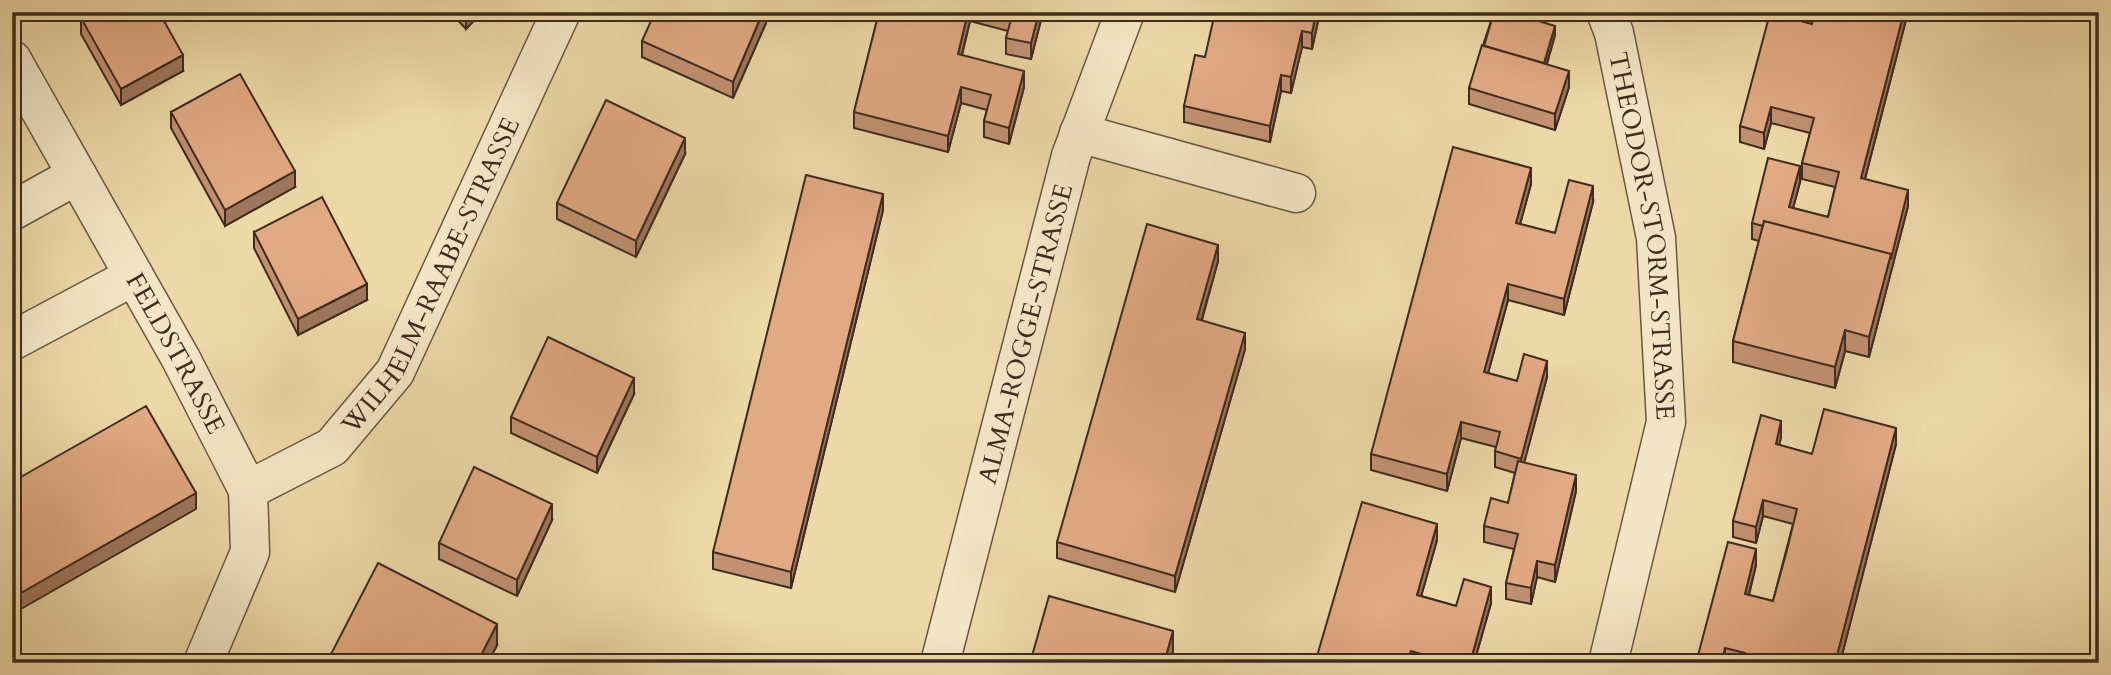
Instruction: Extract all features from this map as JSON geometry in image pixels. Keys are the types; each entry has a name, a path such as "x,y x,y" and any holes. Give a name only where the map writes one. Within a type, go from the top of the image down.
{"street":[{"name":"WILHELM-RAABE-STRASSE","path":"248,489 332,447 395,372 561,12"},
{"name":"ALMA-ROGGE-STRASSE","path":"940,663 1070,156 1125,12"},
{"name":"THEODOR-STORM-STRASSE","path":"1606,12 1614,33 1656,238 1666,422 1608,663"},
{"name":"FELDSTRASSE","path":"14,66 181,359 248,489 250,552 203,663"},
{"path":"1079,133 1296,193"},
{"path":"12,211 77,175"},
{"path":"12,341 134,276"}],"building":[{"path":"92,12 159,12 183,55 121,89 81,18"},
{"path":"655,12 763,12 733,82 642,41"},
{"path":"879,12 968,12 958,54 1024,71 1009,128 984,121 991,95 961,87 948,136 854,112"},
{"path":"999,12 1039,12 1031,43 1006,38 1012,16"},
{"path":"1215,12 1316,12 1312,33 1302,31 1291,77 1281,75 1270,126 1184,106 1195,55 1205,57"},
{"path":"1494,12 1534,12 1532,19 1555,26 1544,63 1484,46"},
{"path":"1814,12 1845,12 1857,15 1858,12 1904,12 1861,178 1908,190 1891,259 1891,254 1764,221 1763,226 1752,223 1768,158 1800,166 1789,207 1828,217 1839,172 1802,163 1814,118 1771,107 1764,133 1740,126 1770,13 1812,24"},
{"path":"1482,45 1569,71 1555,114 1469,88"},
{"path":"240,74 295,171 225,210 171,112"},
{"path":"606,100 685,138 636,241 557,203"},
{"path":"1453,147 1531,168 1516,223 1555,233 1569,180 1593,186 1564,299 1508,284 1484,372 1517,381 1524,354 1547,361 1521,459 1495,451 1500,432 1461,422 1447,474 1371,454"},
{"path":"806,175 883,194 791,572 713,552"},
{"path":"322,197 367,284 298,319 254,232"},
{"path":"1764,221 1891,254 1869,337 1845,330 1835,367 1733,341"},
{"path":"1147,224 1218,245 1197,319 1245,333 1175,576 1057,542"},
{"path":"548,337 634,378 597,457 511,417"},
{"path":"146,406 196,493 12,598 12,482"},
{"path":"1824,409 1896,428 1835,663 1742,663 1745,653 1725,648 1721,663 1696,663 1728,542 1756,549 1745,594 1773,601 1787,550 1797,509 1763,500 1756,527 1733,521 1761,415 1781,421 1776,444 1812,454"},
{"path":"1518,461 1576,475 1555,565 1537,561 1531,588 1506,583 1518,534 1484,526 1491,498 1508,503"},
{"path":"474,467 552,504 517,580 439,543"},
{"path":"1362,502 1437,524 1417,595 1456,606 1464,579 1491,587 1470,663 1446,663 1411,651 1407,663 1315,663"},
{"path":"378,563 497,624 477,663 339,663 329,658"},
{"path":"1049,596 1173,631 1164,663 1030,663"},
{"path":"806,656 827,663 804,663"}]}
